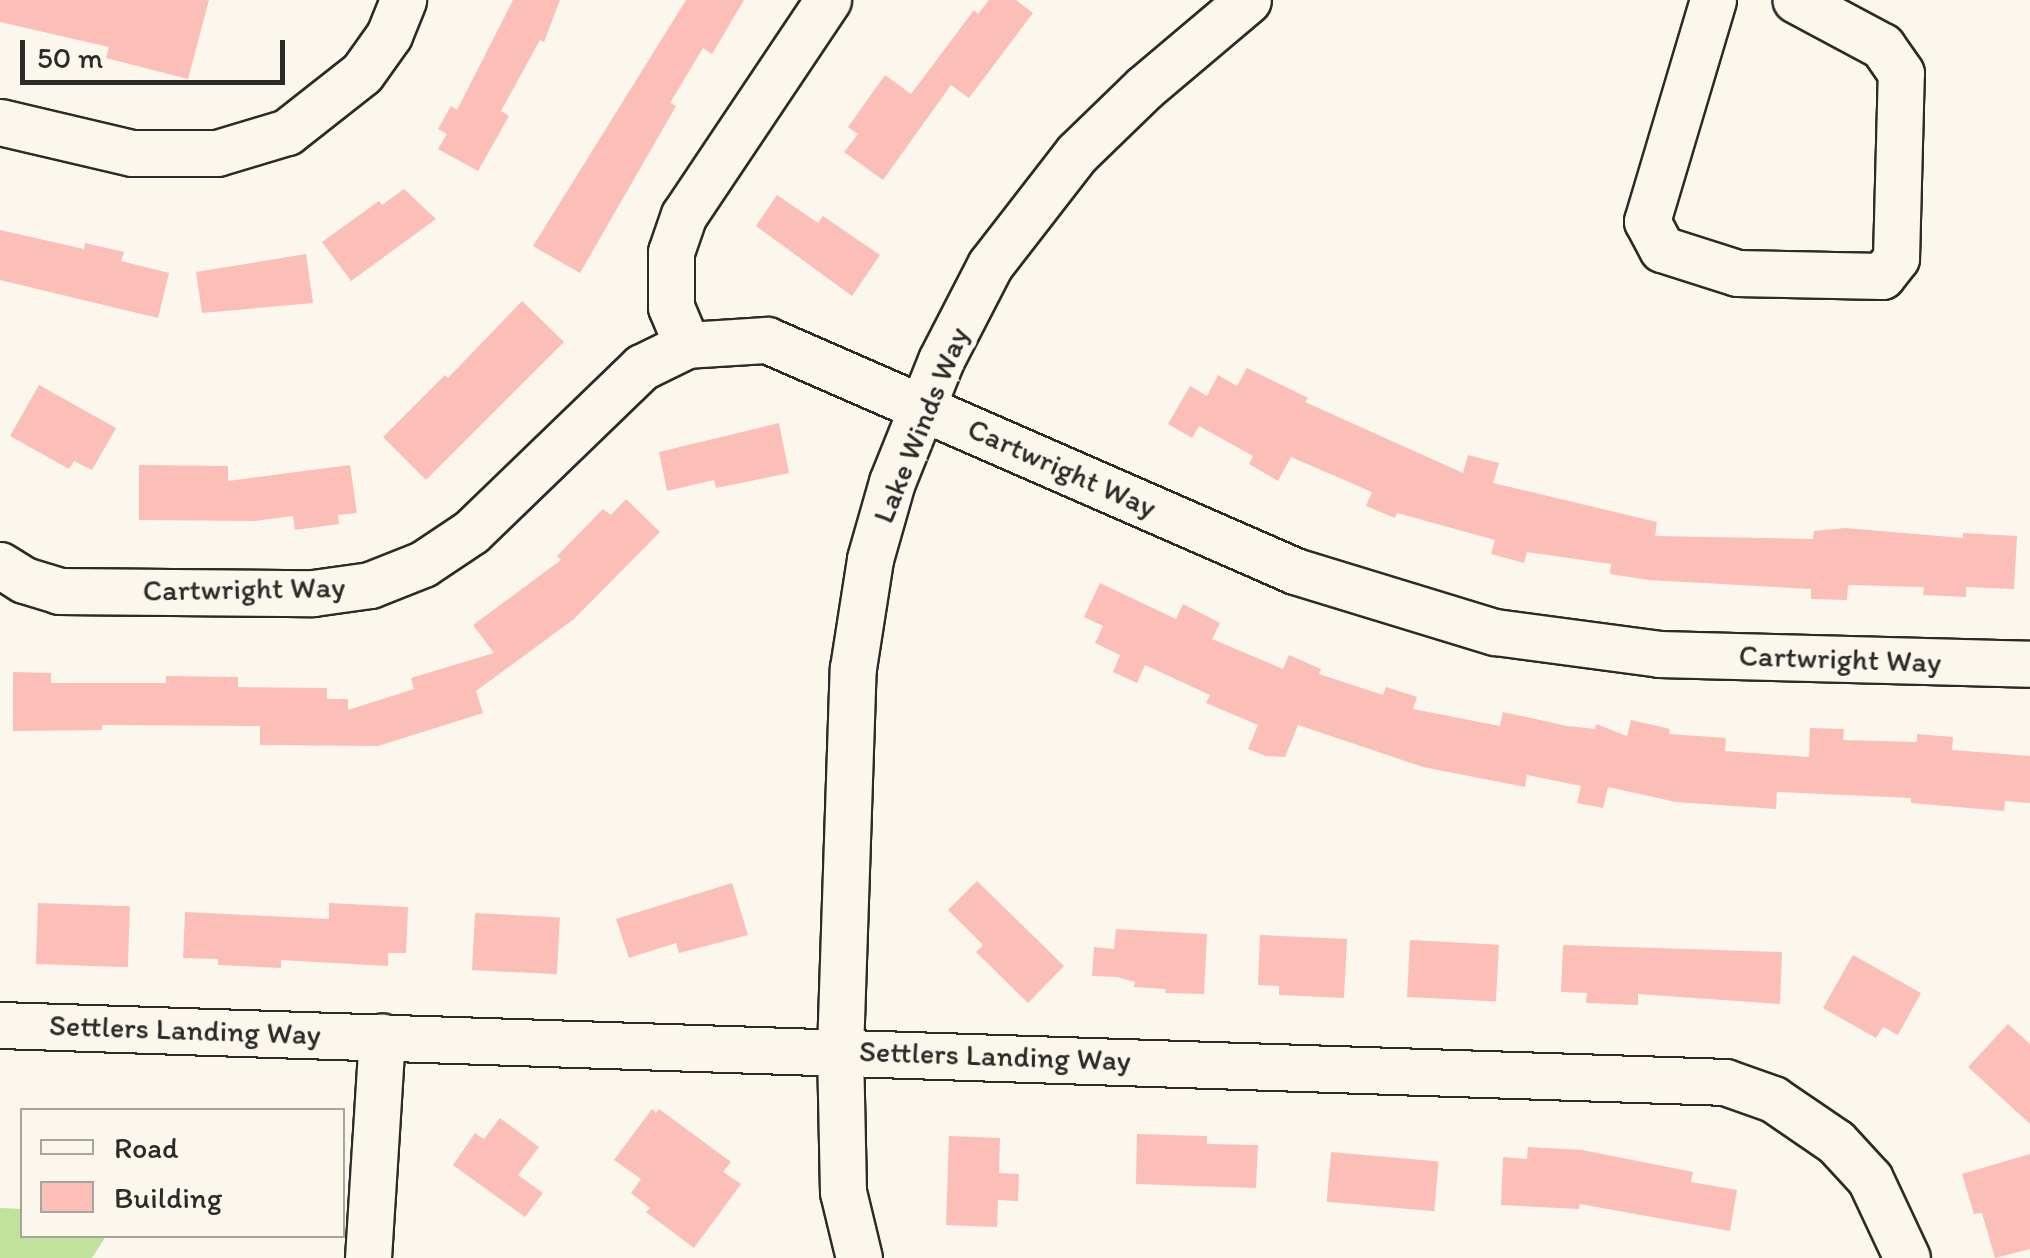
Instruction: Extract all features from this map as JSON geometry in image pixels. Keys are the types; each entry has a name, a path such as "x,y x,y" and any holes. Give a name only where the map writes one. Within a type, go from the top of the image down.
{"street":[{"path":"0,122 132,153 217,152 287,132 362,74 389,35 403,0"},
{"path":"687,345 672,306 671,252 684,215 828,0"},
{"name":"Lake Winds Way","path":"860,1258 844,1192 840,1050 853,668 870,559 892,482 922,405 990,265 1077,154 1144,88 1248,0"},
{"path":"1712,0 1647,221 1662,249 1737,273 1882,276 1896,258 1902,73 1882,46 1796,0"},
{"name":"Cartwright Way","path":"0,565 24,580 59,591 313,593 370,585 423,564 471,532 642,367 687,345 767,340 1295,571 1495,632 1659,654 2030,664"},
{"name":"Settlers Landing Way","path":"0,1026 840,1050 1725,1082 1773,1099 1836,1142 1870,1179 1907,1258"},
{"path":"368,1258 382,1036"}],"green space":[{"path":"0,1208 20,1209 20,1238 105,1238 92,1258 0,1258"}],"building":[{"path":"0,0 209,0 188,79 106,58 109,47 0,22"},
{"path":"513,0 560,0 544,42 540,40 501,111 509,116 478,171 438,149 447,134 438,129 451,106 457,110"},
{"path":"686,0 744,0 712,54 703,48 670,103 676,106 580,273 533,246"},
{"path":"989,0 1016,0 1033,13 969,98 951,85 883,180 844,152 858,134 848,127 885,75 911,94 974,10 978,14"},
{"path":"404,189 436,219 351,281 322,242 379,201 382,205"},
{"path":"777,195 818,223 823,216 880,255 852,296 756,226"},
{"path":"0,230 84,249 85,243 124,252 121,261 169,273 158,318 0,280"},
{"path":"306,254 313,303 202,313 196,272"},
{"path":"522,301 564,342 426,480 383,437 445,375 448,378"},
{"path":"1247,368 1308,398 1305,402 1463,473 1468,455 1499,463 1493,483 1657,522 1655,536 1813,539 1814,531 1845,528 1963,538 1963,533 2017,536 2014,589 1966,587 1966,597 1923,595 1924,587 1848,585 1847,600 1811,599 1811,589 1649,580 1610,574 1611,564 1527,552 1524,563 1491,554 1495,540 1397,513 1395,518 1366,506 1372,492 1291,457 1278,481 1249,464 1253,456 1199,426 1192,438 1168,424 1190,386 1207,396 1218,375 1237,386"},
{"path":"39,385 116,428 92,470 74,461 69,469 10,436"},
{"path":"779,423 789,473 716,488 714,480 667,491 659,452"},
{"path":"139,465 228,466 228,481 350,465 357,513 338,515 339,524 295,530 293,516 255,521 139,520"},
{"path":"626,499 660,532 574,619 476,691 483,713 378,746 260,745 260,726 102,725 102,730 13,731 13,672 51,673 51,683 166,683 166,676 238,677 238,687 327,688 327,699 348,699 348,710 414,689 411,678 494,653 473,625 561,560 557,556 603,509 611,515"},
{"path":"1100,583 1176,619 1183,604 1220,623 1212,639 1283,669 1289,655 1321,669 1319,674 1383,695 1386,687 1417,697 1413,709 1500,726 1503,712 1567,726 1595,729 1596,724 1627,736 1631,720 1670,729 1669,734 1726,738 1725,751 1809,757 1810,728 1844,729 1843,740 1917,742 1917,734 1953,737 1952,750 2030,756 2030,803 2005,801 2004,811 1911,803 1911,798 1777,792 1776,809 1676,802 1608,787 1603,808 1577,803 1581,786 1527,775 1525,787 1423,767 1298,725 1285,757 1266,756 1248,749 1258,725 1206,703 1210,695 1145,665 1137,683 1113,672 1120,655 1095,643 1103,626 1084,617"},
{"path":"977,881 1064,966 1028,1003 976,952 983,945 948,910"},
{"path":"732,883 748,935 679,953 676,943 629,958 616,919"},
{"path":"38,903 130,906 128,967 36,964"},
{"path":"329,903 408,907 406,953 388,953 388,966 281,960 281,968 218,965 218,959 183,958 185,912 329,919"},
{"path":"475,913 560,917 557,974 472,970"},
{"path":"1116,929 1207,934 1204,994 1165,993 1166,989 1134,987 1135,982 1117,977 1092,976 1094,947 1114,949"},
{"path":"1260,935 1347,939 1344,998 1279,995 1279,986 1258,985"},
{"path":"1410,940 1499,945 1496,1002 1407,997"},
{"path":"1563,945 1782,952 1780,1004 1638,994 1638,1005 1586,1003 1587,993 1561,992"},
{"path":"1853,955 1921,993 1898,1035 1883,1027 1876,1038 1823,1008"},
{"path":"2008,1024 2030,1044 2030,1124 1968,1067"},
{"path":"652,1109 656,1113 659,1109 731,1162 723,1172 741,1184 694,1248 646,1212 650,1208 631,1193 641,1179 614,1160"},
{"path":"500,1118 539,1147 518,1175 543,1193 525,1217 453,1165 475,1133 484,1139"},
{"path":"1137,1134 1207,1136 1207,1144 1258,1145 1256,1188 1136,1184"},
{"path":"949,1136 1000,1138 999,1173 1019,1174 1018,1201 998,1200 997,1227 946,1225"},
{"path":"1528,1147 1582,1150 1693,1172 1691,1182 1737,1190 1730,1231 1580,1204 1579,1209 1501,1205 1503,1157 1527,1159"},
{"path":"1331,1152 1439,1161 1434,1211 1327,1202"},
{"path":"2030,1154 2030,1249 1995,1258 1982,1213 1974,1214 1962,1174"}]}
